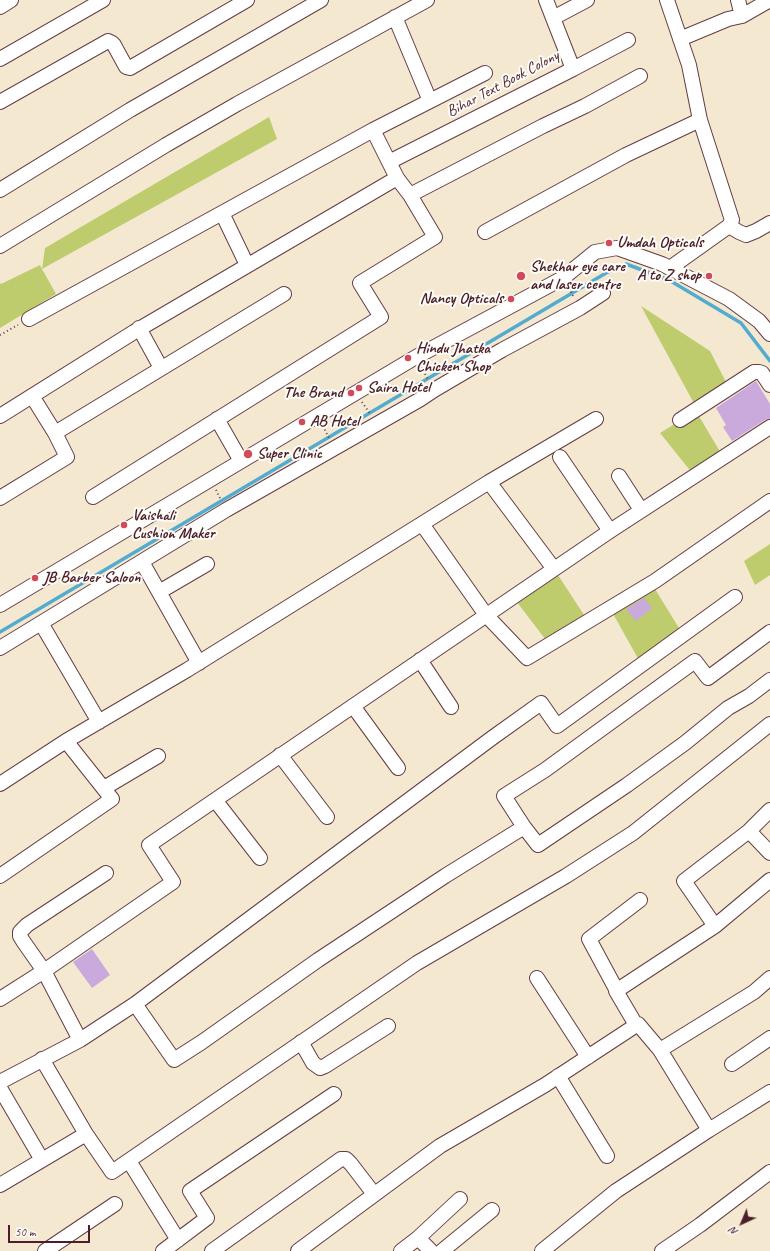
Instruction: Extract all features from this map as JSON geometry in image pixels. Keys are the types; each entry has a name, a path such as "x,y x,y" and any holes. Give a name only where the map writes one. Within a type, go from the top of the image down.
{"street":[{"path":"0,7 11,0"},
{"path":"0,59 103,0"},
{"path":"0,102 108,41 112,43 126,67 130,68 247,0"},
{"path":"0,190 130,110 321,0"},
{"path":"0,246 166,145 237,104 427,0"},
{"name":"Bihar Text Book Colony","path":"389,162 573,69 546,0"},
{"path":"553,18 587,0"},
{"path":"667,0 689,65 700,120 732,220 729,226 670,268"},
{"path":"738,0 742,16"},
{"path":"680,39 728,19 742,16 770,0"},
{"path":"395,17 430,101"},
{"path":"573,69 628,40"},
{"path":"29,318 373,130 485,72"},
{"path":"410,195 543,126 585,106 640,76"},
{"path":"485,232 626,155 700,120"},
{"path":"93,497 381,317 360,283 435,237 410,195 397,178 373,130"},
{"path":"0,416 140,328 397,178"},
{"path":"222,213 247,265"},
{"path":"729,226 746,235 756,232 770,223"},
{"path":"0,605 416,357 563,278 595,252 617,248 662,264 729,299 759,321 770,334"},
{"path":"0,648 226,510 413,404 502,350 580,308 602,293"},
{"path":"55,433 284,294"},
{"path":"140,328 161,368"},
{"path":"680,420 754,372 762,373 770,385"},
{"path":"0,498 67,457 55,433 32,396"},
{"path":"217,419 241,461"},
{"path":"0,784 66,741 199,663 489,482 596,420"},
{"path":"1,997 44,971 173,882 149,845 641,510 770,427"},
{"path":"560,456 610,531"},
{"path":"619,476 641,510"},
{"path":"489,482 554,569"},
{"path":"422,524 486,615 527,658 655,580 770,501"},
{"path":"142,562 199,663"},
{"path":"159,592 207,564"},
{"path":"0,1082 80,1040 135,1004 485,743 541,703 556,726 735,597"},
{"path":"41,623 99,722"},
{"path":"770,632 708,678 695,661 546,770 504,796 524,827 538,845 627,785 685,743 728,708 749,696 770,680"},
{"path":"420,660 451,707"},
{"path":"353,706 398,768"},
{"path":"42,1059 86,1134 112,1172 417,963 566,876 633,833 770,724"},
{"path":"0,876 112,799 66,741"},
{"path":"280,755 328,817"},
{"path":"104,788 158,756"},
{"path":"215,800 260,858"},
{"path":"715,926 684,881 749,831 770,810"},
{"path":"135,1004 174,1060 318,960 445,876 524,827"},
{"path":"749,831 770,853"},
{"path":"80,1040 44,971 23,941 20,936 20,932 27,925 106,873"},
{"path":"617,991 715,926 770,880"},
{"path":"640,900 589,939 636,1025 638,1024 660,1050 708,1130"},
{"path":"537,978 588,1057"},
{"path":"660,1050 754,992 770,978"},
{"path":"298,1251 440,1146 558,1076 636,1025"},
{"path":"301,1042 313,1063 320,1068 388,1026"},
{"path":"732,1064 770,1038"},
{"path":"558,1076 608,1156"},
{"path":"0,1088 42,1160"},
{"path":"542,1251 616,1191 708,1130 770,1092"},
{"path":"163,1251 207,1218 190,1191 334,1094"},
{"path":"0,1186 86,1134"},
{"path":"212,1251 341,1159 346,1159 351,1164 374,1194"},
{"path":"129,1161 178,1240"},
{"path":"662,1251 700,1225 770,1172"},
{"path":"401,1251 418,1238 460,1199"},
{"path":"45,1251 115,1204"},
{"path":"442,1251 492,1210"},
{"path":"418,1238 431,1251"}],"path":[{"path":"568,286 576,300"},
{"path":"0,335 29,318"},
{"path":"422,369 429,381"},
{"path":"365,406 371,416"},
{"path":"324,428 331,441"},
{"path":"216,491 222,503"}],"green space":[{"path":"269,117 277,139 42,269 45,248"},
{"path":"40,265 56,294 0,328 0,283 1,284"},
{"path":"641,306 710,351 726,382 696,407"},
{"path":"696,411 722,455 693,474 660,433"},
{"path":"770,544 770,575 755,585 744,561"},
{"path":"554,569 588,621 549,644 513,597"},
{"path":"655,589 682,633 640,662 612,612"}],"building":[{"path":"756,381 770,404 770,419 765,420 732,441 723,427 726,425 716,408"},
{"path":"644,598 652,608 636,621 626,609"},
{"path":"92,949 110,975 92,988 73,962"}],"waterway":[{"path":"0,632 606,273 626,264 669,280 741,323 770,361"}],"place":[{"name":"Umdah Opticals","path":"609,243"},
{"name":"Shekhar eye care and laser centre","path":"521,276"},
{"name":"A to Z shop","path":"709,276"},
{"name":"Nancy Opticals","path":"511,299"},
{"name":"Hindu Jhatka Chicken Shop","path":"408,358"},
{"name":"Saira Hotel","path":"359,388"},
{"name":"The Brand","path":"351,393"},
{"name":"AB Hotel","path":"302,422"},
{"name":"Super Clinic","path":"248,454"},
{"name":"Vaishali Cushion Maker","path":"124,525"},
{"name":"JB Barber Saloon","path":"35,578"}]}
